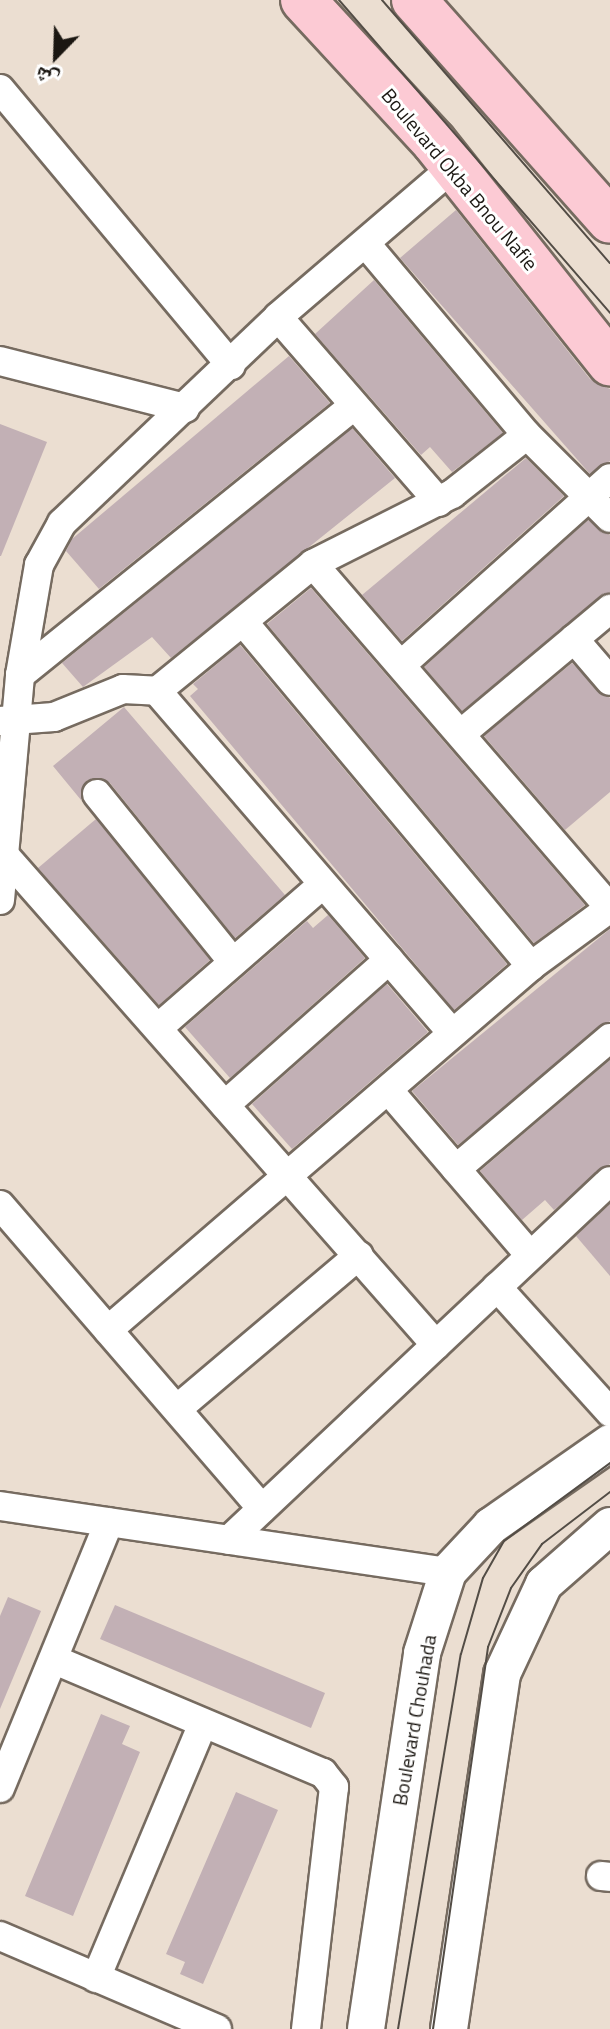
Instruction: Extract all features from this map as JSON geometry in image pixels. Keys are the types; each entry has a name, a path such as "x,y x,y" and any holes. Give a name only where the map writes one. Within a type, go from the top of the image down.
{"main road":[{"name":"Boulevard Okba Bnou Nafie","path":"303,0 453,167 610,363"},
{"path":"414,0 610,221"}],"street":[{"path":"0,89 231,365"},
{"path":"0,900 7,858 10,722 39,565 62,523 278,317 453,167"},
{"path":"366,244 527,435 600,486 610,518"},
{"path":"278,317 439,502"},
{"path":"0,361 185,408"},
{"path":"20,675 353,406"},
{"path":"10,722 123,689 157,691 245,624 313,564 439,502 527,435"},
{"path":"401,665 600,486"},
{"path":"108,1330 286,1175 390,1092 452,1033 531,966 610,908 463,732 313,564"},
{"path":"463,732 610,609"},
{"path":"245,624 531,966"},
{"path":"574,639 610,681"},
{"path":"157,691 452,1033"},
{"path":"97,794 233,962"},
{"path":"7,858 436,1345"},
{"path":"158,1028 322,885"},
{"path":"225,1105 389,960"},
{"path":"456,1169 610,1038"},
{"path":"390,1092 528,1253"},
{"path":"229,1540 497,1287 528,1253 610,1181"},
{"path":"0,1205 262,1508"},
{"path":"177,1409 359,1255"},
{"path":"497,1287 610,1412"},
{"name":"Boulevard Chouhada","path":"366,2029 422,1653 448,1572 491,1526 610,1443"},
{"path":"0,1506 448,1572"},
{"path":"0,1788 109,1522"},
{"path":"449,2029 502,1674 544,1584 610,1526"},
{"path":"55,1660 323,1773 334,1787 306,2029"},
{"path":"96,1978 203,1724"},
{"path":"0,1936 217,2029"}],"building":[{"path":"456,210 590,379 610,389 610,461 590,474 400,258"},
{"path":"374,280 503,433 452,472 430,447 421,455 315,334"},
{"path":"289,356 330,403 99,589 66,551 72,539"},
{"path":"0,424 47,442 1,556 0,556"},
{"path":"352,428 395,478 171,658 152,637 83,687 62,663"},
{"path":"526,458 564,496 402,641 362,595"},
{"path":"588,520 610,535 610,592 462,711 424,667"},
{"path":"311,588 585,905 534,943 267,624"},
{"path":"240,645 507,964 454,1010 190,696 198,689 193,684"},
{"path":"572,663 610,698 610,792 565,830 484,736"},
{"path":"124,707 285,895 235,938 110,783 87,780 81,800 53,766"},
{"path":"96,819 210,960 159,1005 38,868"},
{"path":"328,915 365,958 230,1078 185,1027 307,921 313,928"},
{"path":"610,929 610,1021 458,1145 412,1091"},
{"path":"387,984 428,1032 292,1149 252,1104"},
{"path":"610,1060 610,1164 554,1210 545,1200 522,1220 480,1171"},
{"path":"610,1204 610,1276 576,1236"},
{"path":"8,1597 41,1611 0,1709 0,1616"},
{"path":"115,1605 325,1693 311,1728 100,1639"},
{"path":"101,1714 130,1726 122,1744 140,1752 73,1916 25,1896"},
{"path":"236,1792 278,1810 203,1984 180,1974 185,1962 166,1954"}],"tram line":[{"path":"339,0 610,313"},
{"path":"382,0 610,263"},
{"path":"398,2029 461,1654 483,1578 504,1541 610,1463"},
{"path":"433,2029 488,1647 511,1588 542,1544 610,1492"}]}
